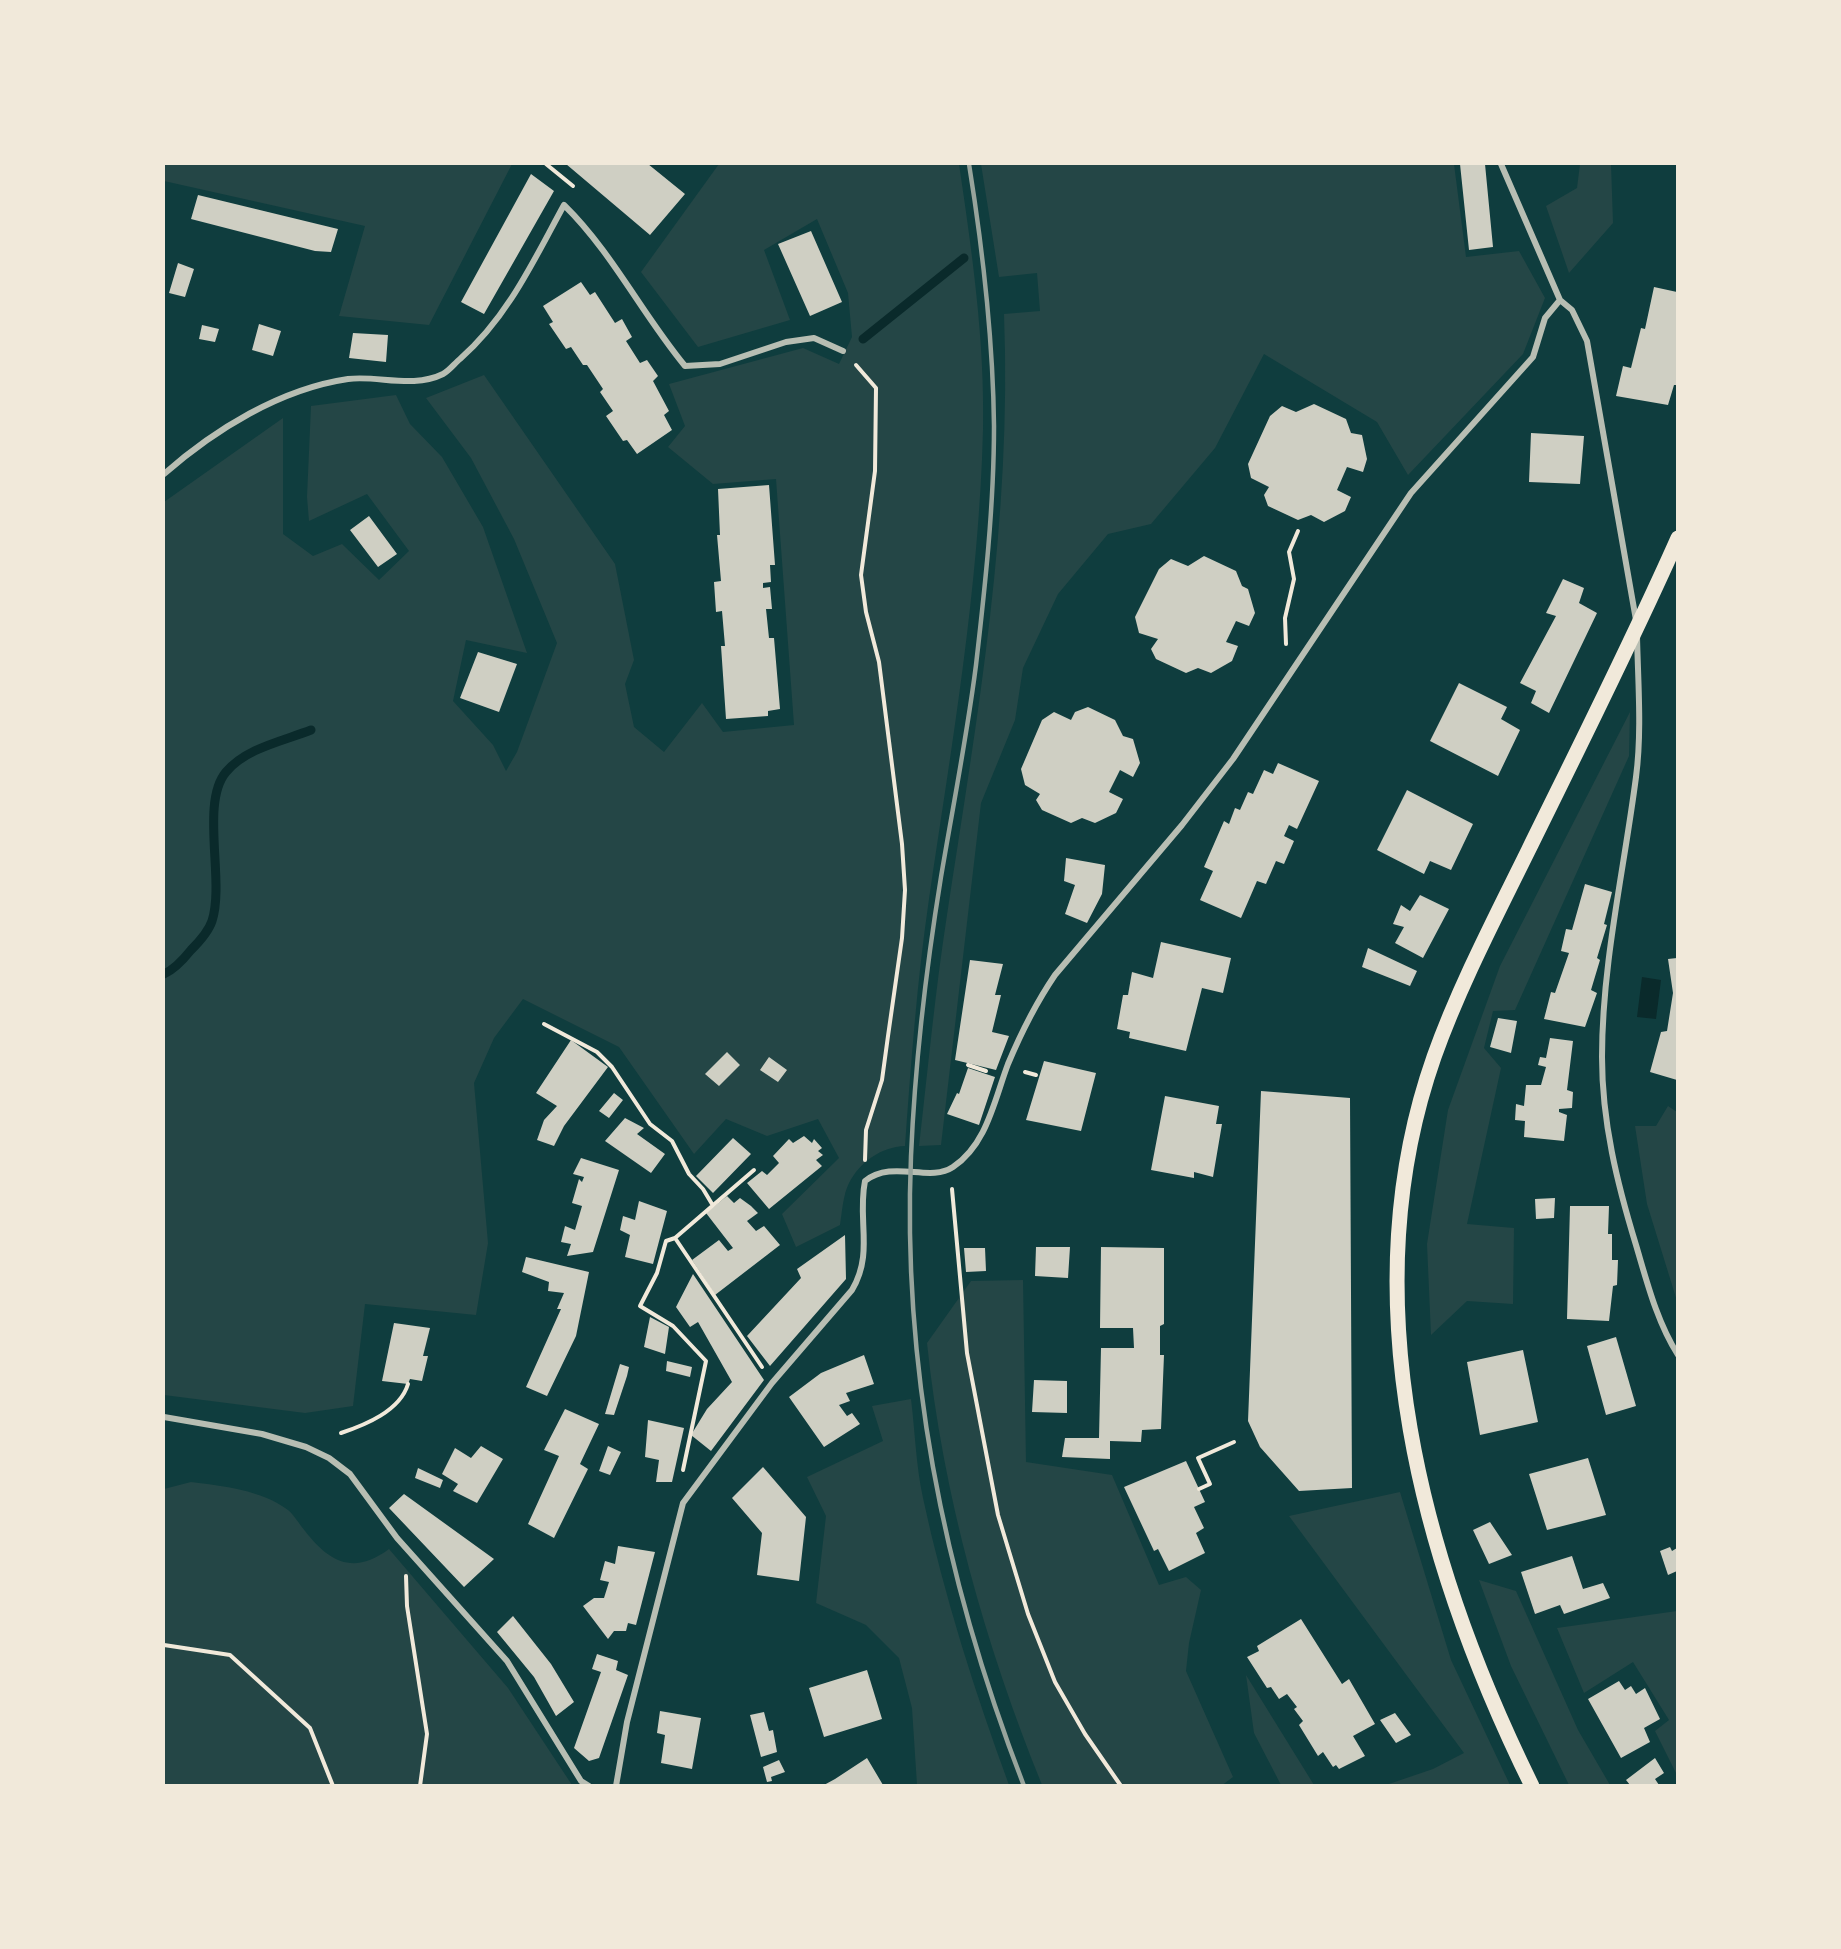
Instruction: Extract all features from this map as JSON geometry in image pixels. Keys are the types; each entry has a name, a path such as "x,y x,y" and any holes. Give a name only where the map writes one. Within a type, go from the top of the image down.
{"main road":[{"path":"1532,1785 1512,1745 1467,1636 1424,1496 1415,1457 1401,1349 1396,1282 1397,1240 1410,1151 1434,1058 1509,890 1637,630 1677,538"}],"street":[{"path":"1501,164 1560,300 1572,310 1587,341 1594,368 1596,399 1637,630 1639,702 1636,774 1604,993 1602,1058 1605,1111 1617,1182 1649,1289 1668,1340 1677,1355"},
{"path":"164,474 193,448 245,416 292,394 349,379 404,382 443,374 477,344 511,302 564,205 589,229 662,339 685,366 720,364 786,342 814,338 843,351"},
{"path":"616,1785 627,1722 683,1503 772,1383 852,1290 861,1276 865,1260 862,1194 865,1181 876,1173 889,1171 932,1172 950,1169 966,1157 978,1142 1023,1031 1050,983 1073,951 1182,825 1233,759 1411,493 1533,357 1545,318 1560,300"},
{"path":"164,1417 262,1434 306,1447 329,1458 350,1474 397,1538 507,1661 581,1781 589,1785"}],"path":[{"path":"546,164 573,186 564,205"},
{"path":"843,351 876,388 875,471 861,575 866,612 879,662 902,844 904,890 902,938 882,1080 866,1130"},
{"path":"1298,531 1289,552 1294,579 1285,618 1286,644 1298,665"},
{"path":"544,1024 597,1052 612,1067 650,1124 672,1141 689,1174 703,1189 712,1204"},
{"path":"950,1169 967,1353 998,1515 1028,1614 1055,1682 1085,1734 1121,1785"},
{"path":"683,1503 680,1490 687,1442 706,1361 673,1326 640,1306 657,1273 666,1241 675,1238 754,1170"},
{"path":"675,1238 772,1383"},
{"path":"340,1433 368,1424 404,1396 408,1384"},
{"path":"1199,1489 1210,1484 1197,1458 1234,1442"},
{"path":"417,1561 406,1577 407,1606 427,1734 420,1785"},
{"path":"164,1645 230,1655 310,1728 333,1785"}],"shaded area":[{"path":"164,164 512,164 429,325 339,316 365,226 164,181"},
{"path":"719,164 959,164 980,330 983,430 980,489 963,665 921,961 905,1146 888,1149 865,1162 847,1188 840,1225 796,1247 782,1214 839,1158 818,1119 767,1136 726,1119 694,1154 619,1047 523,999 494,1038 474,1083 488,1243 476,1315 365,1304 353,1406 305,1413 164,1395 164,502 283,418 283,534 313,556 342,544 379,580 409,551 367,494 309,521 307,497 311,406 396,395 410,424 442,457 483,527 527,653 466,640 453,701 493,745 506,771 517,752 557,643 514,539 471,458 426,398 484,375 615,564 634,660 625,684 634,727 664,752 702,703 723,732 794,725 776,479 713,484 668,447 685,426 669,384 803,348 839,364 852,337 848,293 817,219 764,250 790,320 698,347 641,272"},
{"path":"981,164 1454,164 1466,257 1519,251 1545,298 1523,354 1408,475 1377,422 1264,354 1215,448 1151,524 1108,534 1058,594 1023,668 1015,720 981,803 941,1145 919,1146 939,973 981,690 998,542 1005,391 1004,314 1040,311 1037,273 999,277"},
{"path":"1580,164 1611,164 1613,223 1569,273 1546,206 1577,188"},
{"path":"1630,712 1629,756 1515,1010 1493,1011 1484,1048 1501,1068 1467,1224 1514,1228 1513,1304 1467,1301 1431,1335 1427,1244 1448,1110 1500,966"},
{"path":"1642,977 1661,980 1656,1019 1637,1017"},
{"path":"1668,1106 1677,1112 1677,1301 1647,1204 1635,1126 1656,1126"},
{"path":"1023,1280 1026,1462 1112,1475 1159,1585 1186,1577 1201,1590 1189,1643 1186,1671 1233,1777 1221,1786 1042,1785 1021,1732 985,1624 955,1513 934,1400 927,1343 971,1281"},
{"path":"911,1399 917,1461 931,1535 972,1679 1009,1785 917,1785 912,1708 899,1658 866,1625 816,1603 826,1516 807,1477 883,1441 872,1406"},
{"path":"191,1482 254,1493 278,1503 290,1512 314,1542 333,1558 343,1562 365,1562 389,1549 508,1688 572,1785 164,1786 164,1489"},
{"path":"1400,1492 1451,1660 1510,1785 1386,1785 1433,1769 1464,1753 1289,1516"},
{"path":"1479,1580 1516,1591 1578,1730 1610,1785 1569,1785 1511,1666"},
{"path":"1678,1611 1677,1775 1655,1731 1669,1720 1633,1662 1584,1693 1557,1628"},
{"path":"1246,1675 1314,1785 1281,1785 1254,1733"}],"building":[{"path":"566,164 648,164 685,194 650,235"},
{"path":"1460,164 1485,164 1493,247 1469,250"},
{"path":"531,174 554,191 484,314 461,302"},
{"path":"198,195 338,229 331,252 315,251 191,219"},
{"path":"811,231 842,302 810,316 778,244"},
{"path":"178,263 194,269 185,297 169,293"},
{"path":"581,282 590,295 595,292 615,323 622,319 632,337 626,341 640,363 647,360 658,376 653,381 669,411 664,415 672,430 637,454 627,440 623,441 606,416 613,411 600,392 603,389 587,365 583,365 571,347 566,349 549,324 553,322 543,306"},
{"path":"1654,287 1677,292 1677,385 1674,385 1668,405 1616,396 1623,366 1631,368 1641,328 1645,329"},
{"path":"259,324 281,331 273,356 252,350"},
{"path":"202,325 219,329 215,342 199,339"},
{"path":"353,333 388,335 386,362 349,358"},
{"path":"1314,404 1346,419 1351,433 1362,435 1367,459 1363,472 1347,467 1337,490 1351,497 1345,511 1324,522 1311,515 1298,520 1268,506 1264,495 1269,487 1251,478 1248,464 1270,416 1282,406 1296,412"},
{"path":"1531,433 1584,436 1580,484 1529,482"},
{"path":"769,485 775,565 770,565 771,582 763,583 763,588 770,587 772,609 766,609 769,638 774,638 780,709 768,711 768,716 726,719 721,646 725,646 722,611 716,612 714,582 721,581 717,535 720,535 718,489"},
{"path":"369,516 397,554 378,567 350,530"},
{"path":"1204,556 1236,571 1242,586 1248,589 1255,613 1249,626 1236,621 1226,642 1238,646 1232,661 1211,673 1198,668 1186,673 1156,659 1151,649 1158,639 1139,633 1135,617 1159,569 1171,559 1188,566"},
{"path":"1563,579 1584,588 1579,603 1597,613 1549,713 1531,703 1536,691 1520,683 1556,616 1546,613"},
{"path":"478,652 517,664 499,712 460,698"},
{"path":"1459,683 1507,707 1501,719 1520,730 1498,776 1430,741"},
{"path":"1088,707 1115,720 1123,736 1133,739 1140,763 1133,777 1120,770 1109,792 1123,799 1116,813 1095,823 1082,818 1071,823 1042,810 1036,800 1040,794 1025,785 1021,769 1042,720 1054,712 1071,720 1075,712"},
{"path":"1278,763 1319,781 1297,829 1289,825 1284,836 1294,841 1284,864 1276,861 1266,884 1257,881 1241,918 1200,900 1213,871 1204,867 1224,821 1229,824 1235,808 1240,810 1248,792 1253,794 1264,770 1273,774"},
{"path":"1407,790 1473,824 1451,870 1430,861 1424,874 1377,850"},
{"path":"1066,858 1105,865 1102,894 1087,923 1065,914 1075,885 1064,881"},
{"path":"1585,884 1612,892 1604,924 1607,925 1597,958 1600,960 1591,990 1597,993 1585,1027 1544,1019 1551,992 1555,993 1569,953 1561,951 1566,929 1572,930"},
{"path":"1420,895 1449,909 1423,958 1395,943 1404,927 1393,924 1401,905 1410,911"},
{"path":"1161,942 1231,958 1223,993 1202,988 1186,1051 1129,1038 1130,1032 1117,1029 1123,995 1128,995 1132,972 1153,978"},
{"path":"1368,948 1417,971 1410,986 1362,967"},
{"path":"1677,958 1677,1080 1650,1072 1661,1032 1667,1031 1673,993 1668,959"},
{"path":"970,960 1003,964 995,995 1001,995 992,1032 1009,1036 996,1070 955,1060"},
{"path":"1498,1018 1517,1021 1511,1053 1490,1047"},
{"path":"1550,1038 1573,1041 1567,1090 1573,1092 1572,1108 1559,1109 1559,1112 1567,1115 1564,1141 1524,1137 1525,1121 1515,1120 1516,1104 1524,1106 1526,1085 1541,1085 1546,1067 1538,1065 1540,1057 1546,1058"},
{"path":"571,1040 608,1067 564,1126 554,1146 537,1140 544,1120 557,1106 536,1093"},
{"path":"727,1052 740,1065 719,1086 705,1074"},
{"path":"769,1057 787,1070 778,1082 760,1070"},
{"path":"1044,1061 1096,1073 1081,1131 1026,1120"},
{"path":"968,1068 995,1077 979,1125 947,1114 957,1093 959,1094"},
{"path":"1261,1091 1350,1098 1352,1488 1299,1491 1260,1447 1248,1421"},
{"path":"614,1093 623,1100 609,1118 599,1111"},
{"path":"1165,1096 1219,1106 1216,1124 1222,1124 1213,1177 1194,1172 1194,1178 1151,1170"},
{"path":"625,1118 644,1128 637,1134 665,1154 651,1173 605,1141"},
{"path":"804,1136 812,1143 814,1139 822,1148 818,1151 823,1155 816,1160 822,1166 769,1209 747,1183 762,1171 767,1175 779,1163 773,1156 789,1139 793,1143"},
{"path":"733,1138 751,1154 713,1193 696,1176"},
{"path":"581,1158 619,1170 593,1252 567,1256 571,1244 561,1242 565,1226 575,1230 582,1206 572,1203 579,1179 582,1182 584,1177 573,1174"},
{"path":"727,1196 734,1203 740,1198 751,1206 758,1213 747,1221 756,1231 764,1226 780,1245 715,1295 692,1260 719,1240 728,1251 733,1248 706,1213"},
{"path":"1555,1198 1554,1218 1536,1219 1535,1199"},
{"path":"639,1201 667,1211 653,1264 625,1257 630,1235 620,1230 623,1216 635,1220"},
{"path":"1570,1206 1609,1206 1608,1234 1612,1234 1612,1260 1618,1260 1617,1285 1613,1286 1609,1321 1567,1319"},
{"path":"845,1235 846,1279 770,1366 747,1336 801,1278 797,1269"},
{"path":"1036,1247 1070,1247 1068,1278 1035,1276"},
{"path":"1101,1247 1164,1248 1164,1324 1160,1326 1160,1355 1164,1355 1161,1429 1142,1430 1141,1442 1110,1441 1110,1459 1062,1457 1065,1438 1099,1438 1101,1348 1134,1348 1133,1328 1100,1328"},
{"path":"964,1248 985,1248 986,1271 966,1272"},
{"path":"526,1257 589,1272 576,1336 547,1396 526,1387 561,1309 557,1309 564,1293 548,1291 549,1282 522,1272"},
{"path":"693,1274 764,1380 711,1451 691,1435 707,1409 732,1382 698,1322 690,1327 676,1307"},
{"path":"650,1317 669,1327 665,1354 644,1347"},
{"path":"394,1323 430,1328 423,1356 428,1356 422,1381 410,1379 408,1384 382,1381"},
{"path":"1616,1337 1636,1406 1606,1415 1587,1346"},
{"path":"1523,1350 1538,1422 1480,1435 1467,1362"},
{"path":"864,1355 874,1384 846,1393 850,1401 839,1405 847,1416 852,1413 860,1424 824,1447 789,1397 821,1373"},
{"path":"667,1361 692,1367 690,1377 666,1371"},
{"path":"620,1364 629,1367 627,1376 614,1415 605,1414"},
{"path":"1034,1380 1067,1381 1067,1413 1032,1412"},
{"path":"565,1409 599,1424 580,1464 588,1469 554,1538 528,1524 559,1456 544,1450"},
{"path":"648,1420 684,1428 672,1482 656,1482 659,1460 645,1457"},
{"path":"481,1446 503,1459 477,1503 453,1491 458,1484 442,1474 455,1448 471,1458"},
{"path":"608,1446 621,1452 610,1475 599,1471"},
{"path":"1588,1458 1606,1515 1547,1530 1529,1474"},
{"path":"1186,1461 1205,1502 1194,1507 1204,1528 1196,1533 1205,1553 1169,1571 1158,1549 1154,1551 1124,1487"},
{"path":"763,1467 806,1517 799,1581 757,1575 762,1533 732,1498"},
{"path":"418,1468 443,1480 440,1488 415,1478"},
{"path":"404,1494 494,1559 464,1587 389,1508"},
{"path":"1490,1522 1512,1555 1489,1564 1473,1530"},
{"path":"618,1546 655,1552 636,1625 628,1623 626,1631 614,1631 608,1639 583,1606 594,1598 604,1598 609,1582 600,1580 605,1561 615,1564"},
{"path":"1670,1547 1672,1551 1677,1548 1677,1571 1668,1575 1660,1551"},
{"path":"1572,1556 1583,1589 1603,1583 1610,1598 1564,1614 1560,1605 1535,1614 1521,1572"},
{"path":"513,1616 551,1664 574,1702 556,1716 534,1677 497,1632"},
{"path":"1301,1619 1342,1684 1349,1679 1375,1724 1353,1736 1365,1756 1339,1769 1336,1765 1333,1767 1323,1752 1318,1756 1299,1725 1303,1721 1294,1709 1297,1707 1287,1694 1279,1699 1271,1687 1267,1688 1247,1657 1259,1651 1257,1646"},
{"path":"597,1654 618,1661 616,1670 628,1675 599,1758 589,1761 574,1748 601,1672 592,1669"},
{"path":"867,1670 882,1719 824,1737 809,1688"},
{"path":"1619,1681 1625,1690 1631,1686 1636,1694 1645,1688 1660,1719 1644,1728 1650,1742 1621,1758 1588,1699"},
{"path":"660,1711 701,1718 692,1769 661,1763 665,1735 657,1733"},
{"path":"764,1712 769,1731 773,1730 777,1752 761,1757 750,1715"},
{"path":"1395,1713 1411,1735 1396,1743 1380,1720"},
{"path":"867,1758 883,1785 824,1785 835,1779"},
{"path":"1655,1758 1664,1773 1655,1779 1659,1785 1630,1785 1626,1780"},
{"path":"779,1760 785,1772 771,1777 772,1781 767,1782 763,1767"}],"waterway":[{"path":"863,339 964,258"},
{"path":"164,974 185,957 203,936 212,921 216,885 215,803 218,786 226,772 254,751 311,730"}],"railway":[{"path":"969,164 979,229 989,327 994,426 991,516 976,665 941,877 922,1016 911,1156 910,1237 914,1317 922,1397 935,1477 972,1633 996,1710 1024,1786"}]}
